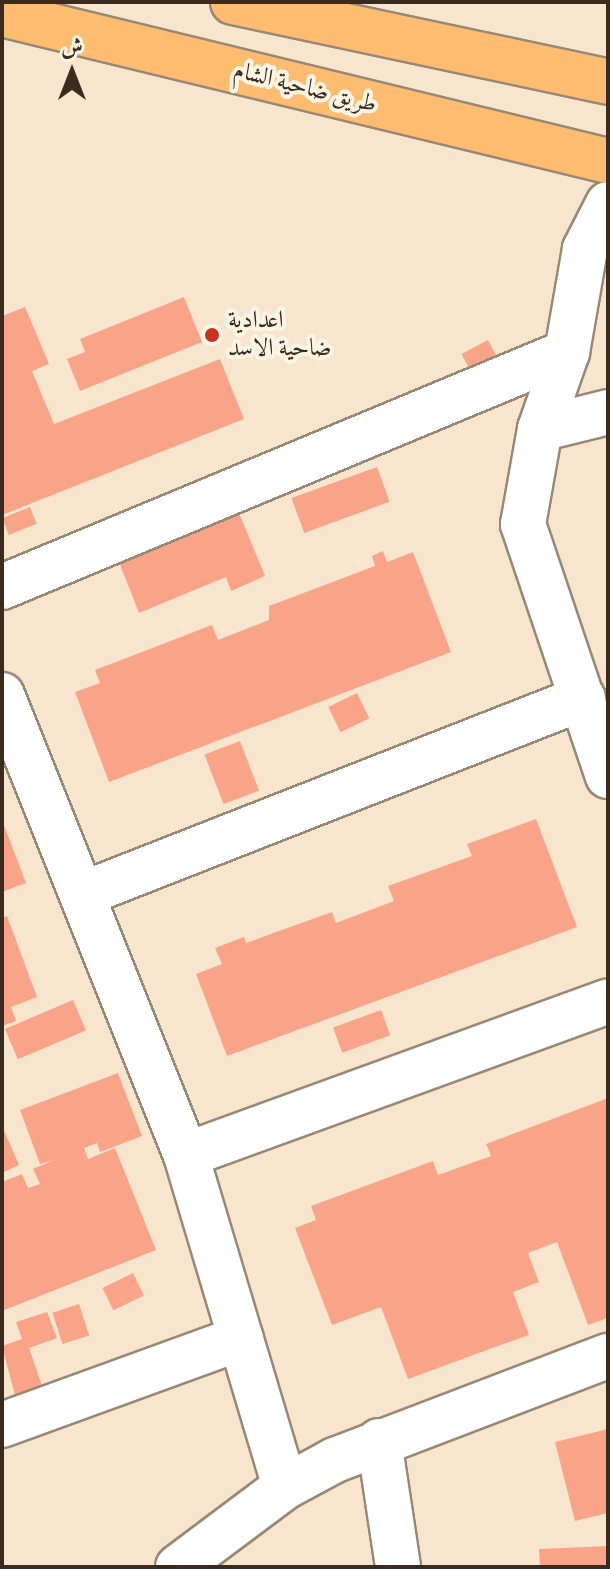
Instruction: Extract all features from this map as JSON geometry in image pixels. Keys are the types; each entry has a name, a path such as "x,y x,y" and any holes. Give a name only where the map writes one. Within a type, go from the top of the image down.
{"main road":[{"path":"233,2 364,17 608,82"},
{"name":"طريق ضاحية الشام","path":"2,14 608,161"}],"street":[{"path":"608,204 585,249 567,352 540,429 523,524 594,714 608,776"},
{"path":"2,587 567,352"},
{"path":"540,429 608,412"},
{"path":"2,695 186,1155 285,1487"},
{"path":"83,894 594,714"},
{"path":"186,1155 608,1001"},
{"path":"2,1425 241,1338"},
{"path":"178,1567 285,1487 379,1441 608,1356"},
{"path":"379,1441 398,1567"}],"building":[{"path":"184,297 202,342 80,391 67,359 85,352 80,339"},
{"path":"25,307 49,364 32,371 54,424 220,359 244,419 2,515 2,316"},
{"path":"488,340 497,357 470,371 462,354"},
{"path":"377,467 390,502 304,533 291,498"},
{"path":"30,507 37,524 9,535 2,518"},
{"path":"237,508 265,576 231,591 226,577 139,613 117,557"},
{"path":"383,551 387,562 413,552 451,652 109,782 75,692 100,683 95,670 212,625 218,640 269,620 269,606 375,566 372,556"},
{"path":"357,693 369,718 341,732 328,707"},
{"path":"240,741 259,790 224,804 205,755"},
{"path":"536,819 577,927 227,1056 196,974 222,964 215,948 244,937 246,943 332,912 336,923 394,901 388,886 472,856 467,844"},
{"path":"2,820 26,883 2,892"},
{"path":"7,916 37,997 11,1007 16,1021 2,1026 2,918"},
{"path":"73,1000 86,1030 18,1059 5,1029"},
{"path":"381,1010 390,1035 342,1053 333,1027"},
{"path":"118,1073 142,1136 100,1152 97,1143 84,1148 88,1159 115,1148 156,1250 2,1311 2,1182 22,1174 28,1188 40,1184 33,1169 54,1160 40,1164 20,1110"},
{"path":"608,1098 608,1318 588,1325 557,1242 528,1253 539,1282 513,1292 529,1335 408,1379 381,1307 332,1325 295,1228 316,1220 311,1206 433,1161 438,1175 491,1156 486,1144"},
{"path":"2,1126 19,1165 2,1173"},
{"path":"133,1273 144,1295 113,1310 102,1288"},
{"path":"79,1304 89,1335 63,1344 52,1313"},
{"path":"47,1312 57,1338 29,1348 46,1397 18,1407 2,1346 22,1339 16,1322"},
{"path":"608,1429 608,1513 575,1521 555,1442"},
{"path":"608,1546 608,1567 540,1567 539,1549"}],"place":[{"name":"اعدادية ضاحية الاسد","path":"212,335"}]}
